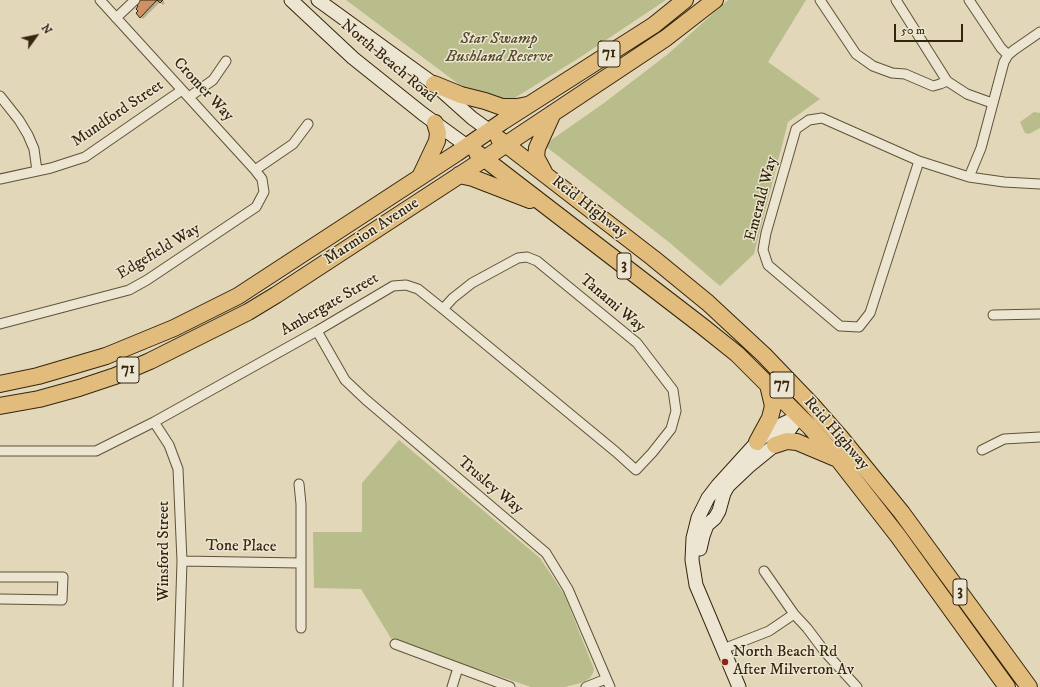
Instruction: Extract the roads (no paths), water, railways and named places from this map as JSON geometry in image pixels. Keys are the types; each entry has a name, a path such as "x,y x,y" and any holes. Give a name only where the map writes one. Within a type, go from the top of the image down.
{"highway":[{"name":"Marmion Avenue","path":"0,384 38,376 106,356 174,328 238,296 654,25 685,0"},
{"name":"Marmion Avenue","path":"0,406 59,393 115,376 150,361 248,312 288,288 666,38 715,0"},
{"path":"434,84 461,95 502,107 530,105"},
{"path":"544,173 536,156 537,148 553,113"},
{"path":"419,178 437,141 438,133 435,123"},
{"name":"Reid Highway","path":"490,132 648,254 708,303 764,355 841,438 902,513 1029,687"},
{"name":"Reid Highway","path":"467,146 737,354 799,416 838,460 898,536 1007,687"},
{"path":"460,175 473,178 546,206"},
{"name":"77","path":"764,355 775,375 790,396 799,416 841,438"},
{"path":"756,442 770,418 773,406 767,384"},
{"path":"775,445 787,441 797,442 838,460"}],"main road":[{"name":"North Beach Road","path":"291,0 353,58 435,123 467,146"},
{"name":"North Beach Road","path":"318,0 434,84 490,132"},
{"name":"77","path":"748,687 726,648 696,585 692,560 693,538 698,518 708,498 718,485 756,442 776,427 799,416"},
{"name":"77","path":"739,687 704,582 701,569 701,543 708,525 719,511 724,493 728,486 739,474 775,445 790,429 799,416"}],"street":[{"name":"Cromer Way","path":"100,0 262,179 264,192 256,208"},
{"path":"116,18 135,0"},
{"path":"820,0 856,54 873,66 892,73 905,74 934,86 947,81"},
{"path":"896,0 947,81 967,94 992,103"},
{"path":"970,0 1001,48 1008,55"},
{"path":"969,177 981,148 1004,62 1008,55 1040,32"},
{"path":"189,97 213,80 226,61"},
{"name":"Mundford Street","path":"0,179 37,171 85,157 182,90"},
{"path":"0,96 20,120 28,135 34,149 37,171"},
{"name":"Emerald Way","path":"920,161 870,313 859,327 840,326 768,265 763,250 766,233 796,129 809,120 822,118 920,161 969,177 1004,182 1040,184"},
{"path":"255,170 293,144 308,124"},
{"name":"Edgefield Way","path":"0,324 129,290 147,280 256,208"},
{"name":"Tanami Way","path":"443,309 472,283 518,258 527,257 537,261 637,343 673,390 676,411 671,430 636,470"},
{"name":"Ambergate Street","path":"0,451 96,451 154,422 317,332 394,286 406,285 418,289 443,309 636,470"},
{"path":"993,314 1040,314"},
{"name":"Trusley Way","path":"317,332 345,380 365,399 546,553 568,590 608,683"},
{"name":"Winsford Street","path":"154,422 169,445 178,469 182,561 178,687"},
{"path":"982,450 1004,439 1040,437"},
{"name":"Tone Place","path":"299,484 301,504 301,628"},
{"name":"Tone Place","path":"182,561 300,562"},
{"path":"764,571 794,614 807,628 825,652 857,687"},
{"path":"0,577 63,577 62,600 0,599"},
{"path":"726,648 769,631 794,614"},
{"path":"395,644 510,687"},
{"path":"452,687 458,668"},
{"path":"586,687 608,683"}],"place":[{"name":"North Beach Rd After Milverton Av","path":"725,662"}],"park label":[{"name":"Star Swamp Bushland Reserve","path":"499,49"}]}
